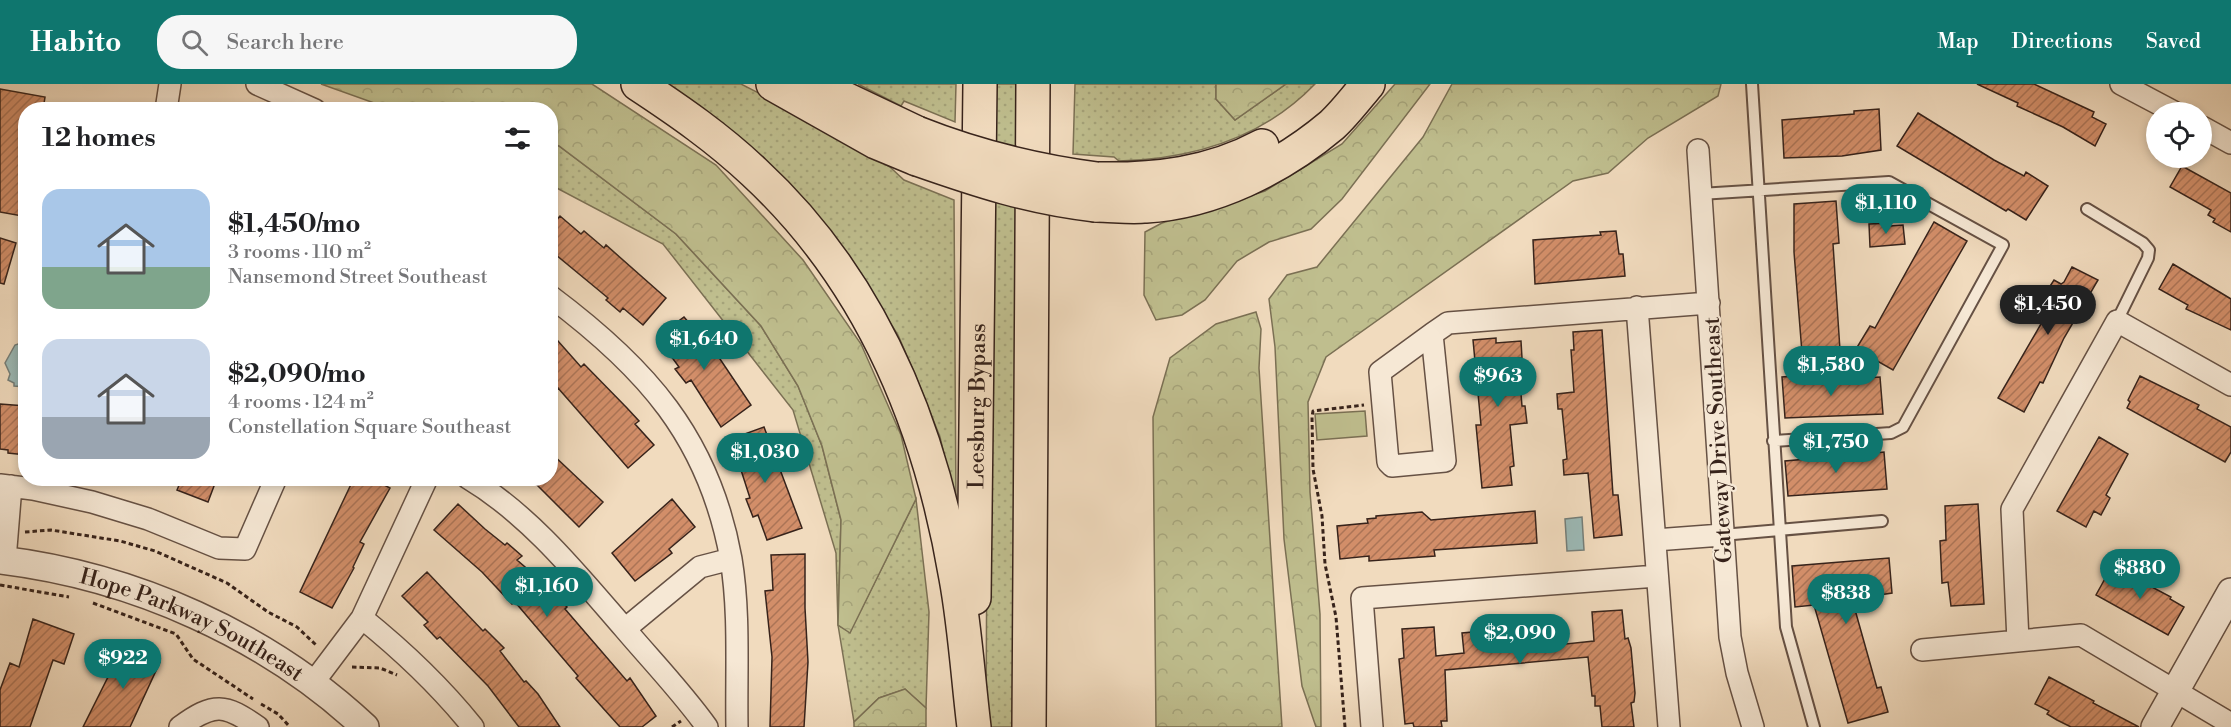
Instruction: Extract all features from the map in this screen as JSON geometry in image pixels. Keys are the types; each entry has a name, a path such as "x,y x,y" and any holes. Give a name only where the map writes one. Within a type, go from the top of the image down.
{"highway":[{"path":"638,84 729,150 778,196 815,238 848,283 892,360 925,443 948,536 957,580 974,727"},
{"path":"772,84 876,142 954,147 1063,175 1096,192 1145,207 1171,204 1211,194 1271,166 1334,123 1368,84"},
{"path":"814,84 917,146"},
{"name":"Leesburg Bypass","path":"974,727 980,84"},
{"path":"1029,727 1033,84"},
{"path":"1096,192 1222,164 1278,138 1304,120 1344,84"}],"street":[{"path":"167,102 170,84"},
{"path":"257,84 297,102"},
{"path":"2121,84 2155,102"},
{"path":"2212,133 2231,143"},
{"name":"Gateway Drive Southeast","path":"1698,150 1730,637 1737,673 1753,727"},
{"path":"558,302 611,343 642,374 666,405 693,448 710,485 731,559 735,599 737,727"},
{"path":"1432,334 1444,461 1392,466 1388,462 1380,372 1432,334 1448,323 1708,303"},
{"path":"1637,307 1670,727"},
{"path":"2018,641 2012,509 2117,321 2231,385"},
{"path":"2,568 7,529 6,485 92,502 148,519 219,548 245,549 273,486"},
{"path":"313,683 362,618 423,486"},
{"path":"480,486 497,498 566,562 687,700 707,727"},
{"path":"1655,540 1722,535"},
{"path":"624,629 700,567 731,559"},
{"name":"Hope Parkway Southeast","path":"2,568 89,579 182,610 272,654 313,683 365,727"},
{"path":"1372,727 1362,598 1657,576"},
{"path":"2156,727 2231,592"},
{"path":"362,618 415,662 473,727"},
{"path":"1922,650 2081,635 2231,724"},
{"path":"180,727 207,710 220,708 234,711 258,727"}],"lane":[{"path":"1752,84 1786,627 1814,727"},
{"path":"1700,194 1889,182 2003,245 1904,428 1891,434 1773,441"},
{"path":"2087,209 2144,243 2148,250 2148,258 2117,321"},
{"path":"1722,535 1882,521"}],"path":[{"path":"1345,727 1336,617 1313,470 1312,417 1313,411 1368,405"},
{"path":"7,529 30,533 39,529 51,530 120,541 155,551 227,583 268,612 297,627 316,645"},
{"path":"2,568 74,598"},
{"path":"84,600 176,634 181,646 200,665 278,714 290,727"},
{"path":"352,668 381,668 399,677"},
{"path":"672,727 681,721"}],"green space":[{"path":"321,84 592,84 716,165 803,260 861,344 901,435 916,499 850,633 838,625 841,520 822,446 798,386 761,326 676,234 558,146 558,102 371,102"},
{"path":"651,84 741,84 827,128 890,167 904,180 954,200 956,506 940,437 917,379 898,335 858,271"},
{"path":"858,84 956,84 955,122 904,101 901,106"},
{"path":"989,84 1019,84 1016,727 986,727"},
{"path":"1075,84 1216,84 1216,99 1235,120 1286,84 1315,84 1273,119 1225,142 1173,156 1119,161 1114,157 1073,154"},
{"path":"1216,84 1286,84 1235,120 1216,99"},
{"path":"1395,84 1430,84 1342,199 1311,229 1269,242 1237,261 1205,300 1182,315 1156,320 1144,295 1145,232 1162,223 1265,191 1342,144"},
{"path":"1452,84 1721,84 1718,96 1648,138 1608,173 1573,181 1326,357 1308,402 1310,492 1320,614 1321,727 1316,727 1302,686 1284,539 1275,347 1269,299 1287,275 1317,267 1423,137"},
{"path":"558,146 676,234 761,326 798,386 822,446 841,520 838,625 836,553 793,410 663,244 558,189"},
{"path":"1256,312 1261,329 1259,368 1282,727 1156,727 1153,417 1170,358 1216,324"},
{"path":"1365,411 1367,436 1317,440 1315,414"},
{"path":"916,499 929,612 926,708 905,689 879,698 854,722 838,625 850,632"},
{"path":"905,689 926,708 926,727 854,727 854,722 879,698"}],"water":[{"path":"18,344 18,386 14,386 14,383 8,380 10,374 5,363 15,345"},
{"path":"1582,517 1584,550 1567,551 1565,519"}],"building":[{"path":"1977,84 2034,84 2094,112 2092,117 2106,124 2095,146 2063,127 2017,106 2018,103"},
{"path":"0,89 45,97 44,102 18,102 18,215 0,212"},
{"path":"1879,109 1881,150 1842,156 1784,158 1782,120 1854,114 1854,111"},
{"path":"1918,113 1994,160 2024,176 2026,172 2048,186 2026,220 2008,209 2006,211 1897,146"},
{"path":"2181,168 2186,168 2231,193 2231,232 2213,222 2215,219 2208,215 2211,210 2170,187"},
{"path":"1836,201 1839,243 1833,244 1840,350 1802,353 1794,252 1794,204"},
{"path":"560,216 581,234 584,231 604,248 606,245 666,298 643,325 623,308 620,312 606,300 608,298 558,257 558,218"},
{"path":"1934,222 1967,241 1893,370 1856,349 1870,326 1875,328"},
{"path":"1890,223 1890,226 1903,225 1905,244 1870,247 1869,224"},
{"path":"1616,231 1619,254 1623,254 1625,276 1535,284 1533,240 1601,235 1600,232"},
{"path":"0,238 16,243 4,284 0,283"},
{"path":"2173,264 2231,299 2231,330 2186,309 2188,305 2159,289"},
{"path":"2072,267 2098,280 2064,338 2043,383 2040,382 2024,412 1998,398 2041,324 2032,319 2047,291 2054,280 2061,284 2064,282"},
{"path":"684,317 720,359 751,405 721,427 691,380 686,383 675,369 679,367 657,337"},
{"path":"1602,330 1613,495 1618,495 1622,535 1594,538 1588,473 1564,475 1563,460 1567,459 1562,409 1558,409 1557,394 1574,392 1571,350 1574,350 1573,332"},
{"path":"1496,338 1496,343 1521,341 1522,358 1518,358 1522,406 1525,406 1527,423 1510,425 1514,466 1510,467 1512,485 1482,488 1476,425 1481,425 1473,340"},
{"path":"558,341 581,367 584,364 639,421 635,424 654,445 628,468 558,388"},
{"path":"1807,375 1807,381 1880,377 1883,414 1785,418 1782,377"},
{"path":"2140,376 2199,405 2197,409 2231,427 2231,452 2225,462 2127,408 2130,402 2128,400"},
{"path":"0,404 18,405 18,454 0,449"},
{"path":"764,427 802,528 767,540 758,515 753,517 746,499 750,498 731,439"},
{"path":"2099,437 2128,454 2106,495 2110,498 2101,515 2094,511 2086,527 2057,511"},
{"path":"1884,452 1887,489 1788,496 1785,461"},
{"path":"558,460 603,502 579,527 538,486 558,486"},
{"path":"179,486 214,486 208,502 177,490"},
{"path":"350,486 386,486 390,488 360,542 364,544 354,568 332,608 300,592"},
{"path":"672,499 695,527 669,549 672,553 635,581 612,553"},
{"path":"458,504 485,529 522,556 517,560 553,591 567,607 565,609 627,681 630,678 656,716 642,727 620,727 576,678 578,676 515,602 512,604 482,572 434,530"},
{"path":"1978,504 1984,604 1951,606 1948,582 1942,583 1940,541 1946,540 1945,506"},
{"path":"1535,511 1537,543 1434,550 1435,556 1369,561 1369,556 1340,559 1337,526 1368,523 1367,519 1376,518 1376,516 1422,512 1431,520"},
{"path":"805,554 808,662 804,727 770,727 772,657 765,591 773,590 771,555"},
{"path":"1889,558 1892,593 1852,599 1877,688 1881,687 1888,712 1848,723 1814,605 1795,607 1792,566"},
{"path":"2112,566 2171,597 2170,599 2184,607 2168,635 2096,595"},
{"path":"427,572 483,631 485,629 504,648 500,651 524,682 526,681 538,694 560,727 519,727 488,686 440,637 437,639 424,625 428,622 402,596"},
{"path":"1622,610 1625,639 1628,638 1631,648 1635,693 1634,702 1631,703 1634,727 1602,727 1600,706 1595,706 1595,696 1592,696 1588,657 1445,670 1447,721 1441,721 1442,727 1414,727 1413,723 1405,724 1399,659 1404,658 1402,629 1434,627 1436,656 1464,653 1462,633 1564,624 1566,644 1594,641 1592,612"},
{"path":"33,619 74,634 64,664 53,660 30,727 0,727 0,690 10,663 19,667"},
{"path":"124,645 160,662 130,727 83,727"},
{"path":"2049,677 2139,727 2071,727 2057,720 2047,714 2049,711 2035,704"}]}
